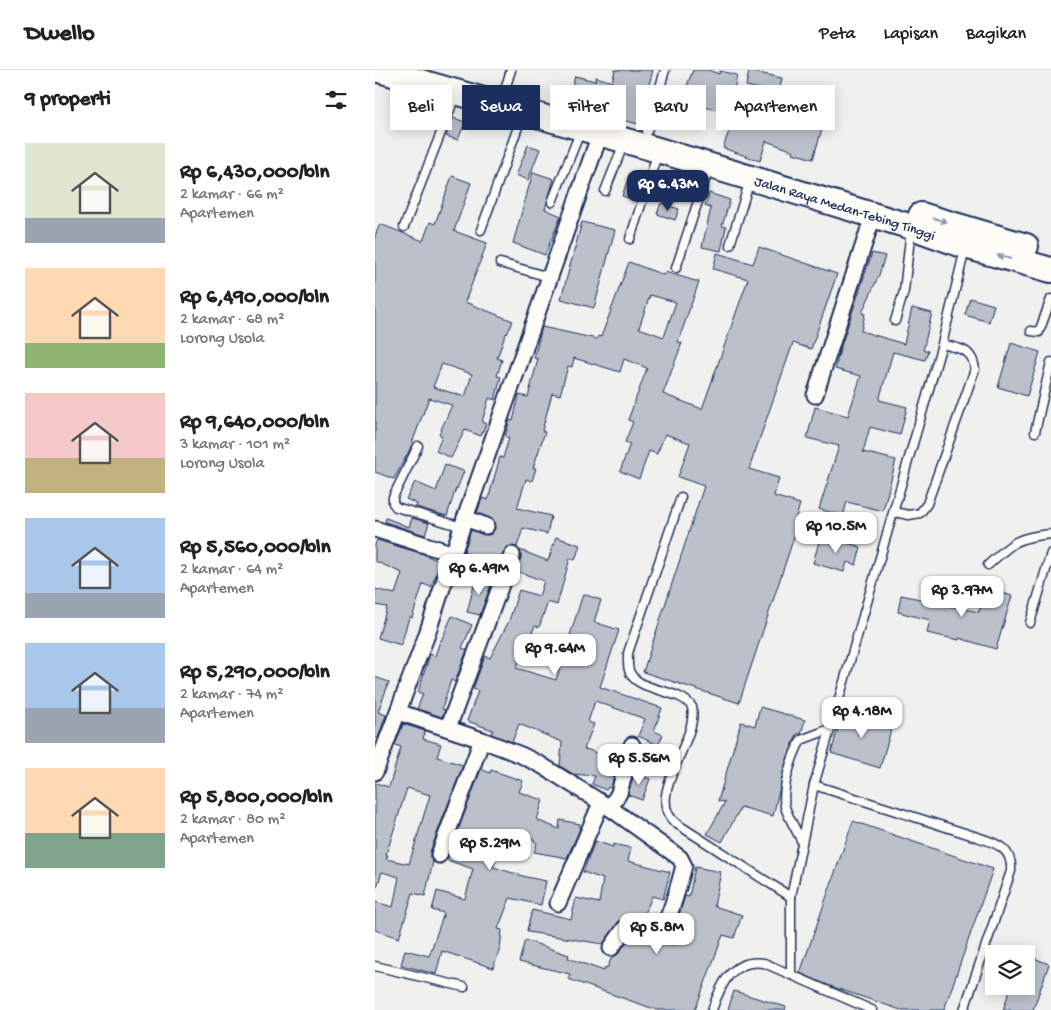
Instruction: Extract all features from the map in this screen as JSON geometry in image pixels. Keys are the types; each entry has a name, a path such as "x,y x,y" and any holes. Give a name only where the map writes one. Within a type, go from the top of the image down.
{"highway":[{"name":"Jalan Raya Medan-Tebing Tinggi","path":"379,70 462,93"},
{"name":"Jalan Raya Medan-Tebing Tinggi","path":"441,70 508,79 710,166 911,227 965,246 1051,270"},
{"name":"Jalan Raya Medan-Tebing Tinggi","path":"540,116 625,141 653,140 798,178 1051,254"}],"street":[{"path":"375,772 426,637 549,277 591,131"},
{"path":"815,395 873,216"},
{"path":"464,522 486,526"},
{"path":"375,529 454,554"},
{"path":"448,728 512,555"},
{"path":"398,712 481,740 521,755 541,765 606,806 680,858 684,866 663,925 659,929 644,932 625,928 611,948"},
{"path":"439,855 481,740"},
{"path":"558,903 606,806 619,793 631,745"}],"lane":[{"path":"630,239 653,140 665,70"},
{"path":"404,227 451,107 455,91"},
{"path":"481,230 517,130"},
{"path":"552,202 591,131"},
{"path":"605,191 625,141"},
{"path":"676,268 710,166"},
{"path":"730,245 750,179"},
{"path":"895,322 904,291 911,227"},
{"path":"791,975 791,896 814,785 942,344 965,246"},
{"path":"499,263 549,277"},
{"path":"1031,331 1039,332 1051,299"},
{"path":"893,512 909,515 920,513 927,504 975,369 973,358 966,351 942,344"},
{"path":"1035,432 1051,362"},
{"path":"418,446 393,497 393,503 396,507 464,522"},
{"path":"681,497 628,652 630,673 645,685 685,698 692,707 693,722 665,796 666,810 670,819 677,824 791,896"},
{"path":"988,565 1011,543 1031,535 1051,534"},
{"path":"1030,623 1051,553"},
{"path":"802,842 786,809 784,797 785,784 801,740 830,729"},
{"path":"814,785 993,842 1007,852 1010,857 1011,871 964,1010"},
{"path":"712,1010 724,982 733,969 755,962 764,963 872,1010"},
{"path":"375,966 464,987"}],"building":[{"path":"615,70 653,70 649,85 636,85 636,123 626,121 626,85 572,85 575,76 595,81 596,77 612,82"},
{"path":"693,70 708,70 719,74 720,71 737,75 735,85 716,85 716,110 706,107 706,85 687,85"},
{"path":"749,71 782,78 781,85 746,85"},
{"path":"453,118 462,121 462,130 458,140 446,136 448,130 452,130"},
{"path":"729,130 822,130 813,159 793,153 794,151 766,141 760,161 723,148"},
{"path":"528,145 540,149 528,180 516,175"},
{"path":"533,172 554,179 545,209 561,216 545,255 513,243"},
{"path":"452,176 471,183 454,231 487,243 465,302 513,321 506,333 497,358 502,360 497,376 501,377 495,400 489,398 482,422 486,424 481,436 465,430 451,458 436,451 442,436 439,434 452,405 429,398 409,451 394,479 375,472 375,236 380,224 423,241 430,222 435,224","holes":["442,364 472,374 465,397 433,387"]},
{"path":"628,179 640,183 634,200 622,196"},
{"path":"709,193 730,200 722,226 726,227 721,251 702,247 711,208 705,206"},
{"path":"661,203 679,209 675,220 657,214"},
{"path":"582,222 615,230 594,308 561,299"},
{"path":"759,247 837,274 811,349 793,343 749,469 779,478 774,496 800,504 794,524 798,525 739,703 643,672 704,486 678,477 690,443 665,434 657,454 649,451 639,479 620,471 630,444 625,442 633,422 628,420 647,368 624,359 620,372 574,358 572,367 568,366 560,395 552,393 542,431 545,432 533,468 536,468 532,481 526,479 517,508 551,516 547,534 523,528 517,547 511,546 506,548 499,564 464,552 471,530 487,535 491,534 495,529 493,520 477,513 482,498 488,500 500,457 503,458 509,438 505,436 510,420 513,421 519,395 528,397 538,359 534,358 542,327 597,339 598,336 601,337 629,262 664,275 665,272 699,282 678,342 682,343 663,394 702,409 748,279 713,269 717,253 753,264","holes":["650,295 676,302 664,337 639,328"]},
{"path":"872,253 885,256 879,275 862,313 865,314 861,331 904,344 912,308 932,313 923,350 928,351 925,360 893,352 879,400 907,407 900,435 870,427 863,452 896,460 883,511 847,502 843,516 819,509 839,446 807,438 815,407 848,416 861,376 835,369"},
{"path":"970,298 994,305 989,322 965,315"},
{"path":"1011,343 1040,352 1027,396 998,387"},
{"path":"445,465 464,471 447,516 416,507 417,504 406,499 415,482 436,491"},
{"path":"386,518 409,527 412,518 429,523 425,535 385,522"},
{"path":"821,535 861,547 856,565 847,562 844,572 813,563"},
{"path":"556,537 580,545 575,560 570,558 557,605 548,602 539,627 535,626 516,668 556,680 583,594 601,600 594,622 619,630 600,687 662,708 654,731 663,735 658,745 638,736 645,719 595,701 588,722 594,724 584,749 618,762 611,788 608,787 606,790 592,784 595,776 573,774 560,766 562,742 519,724 512,742 491,734 493,730 467,721 478,691 473,689 485,656 490,658 509,621 519,590 539,596 544,581 516,571 521,558 520,550 548,561"},
{"path":"377,540 423,554 441,562 431,587 423,584 412,618 409,617 401,645 378,638 387,607 375,605 375,589 395,594 402,573 375,561 375,545"},
{"path":"476,578 492,582 480,615 467,612"},
{"path":"987,588 1012,596 996,649 959,638 959,640 927,633 930,620 898,612 901,595 934,602 935,596 950,600 949,606 979,612"},
{"path":"452,616 472,625 462,648 467,650 455,682 451,680 442,709 445,710 442,717 417,709 423,694 418,692 430,654 435,656"},
{"path":"375,677 389,682 378,712 386,715 378,738 375,737"},
{"path":"760,707 805,720 801,734 797,734 786,762 773,816 741,807 722,842 707,834 725,802 718,801 741,722 755,726"},
{"path":"859,712 893,723 880,768 831,753 842,714 857,719"},
{"path":"403,724 425,731 423,739 441,744 437,757 463,765 430,852 433,862 425,896 413,893 399,938 375,930 375,902 393,907 399,877 382,872 377,887 375,887 375,783 389,787 401,747 395,745","holes":["407,788 430,795 409,864 386,859"]},
{"path":"481,769 490,773 491,770 523,781 519,792 543,800 537,820 559,829 560,820 580,824 579,831 567,858 534,852 537,843 534,839 506,830 493,867 546,881 541,905 510,898 498,929 502,930 500,949 493,968 442,951 436,974 401,965 405,950 429,956 444,913 432,910 437,891 465,899 473,869 447,860"},
{"path":"634,773 650,779 642,800 628,795"},
{"path":"853,821 993,869 944,1010 901,1010 830,986 800,973"},
{"path":"595,841 613,847 613,844 631,848 628,861 670,872 663,899 652,896 642,921 620,920 603,944 528,932 532,910 571,919 576,898 599,903 603,879 583,872"},
{"path":"695,867 721,872 714,906 742,915 734,938 723,935 695,1010 657,1010 568,979 570,974 519,962 525,940 569,955 568,958 604,971 612,957 618,954 630,938 675,945 683,923 677,921 685,896 689,897"},
{"path":"1035,959 1049,964 1033,1010 1003,1010 1008,995 1035,995"},
{"path":"734,991 786,1007 785,1010 728,1010"}]}
